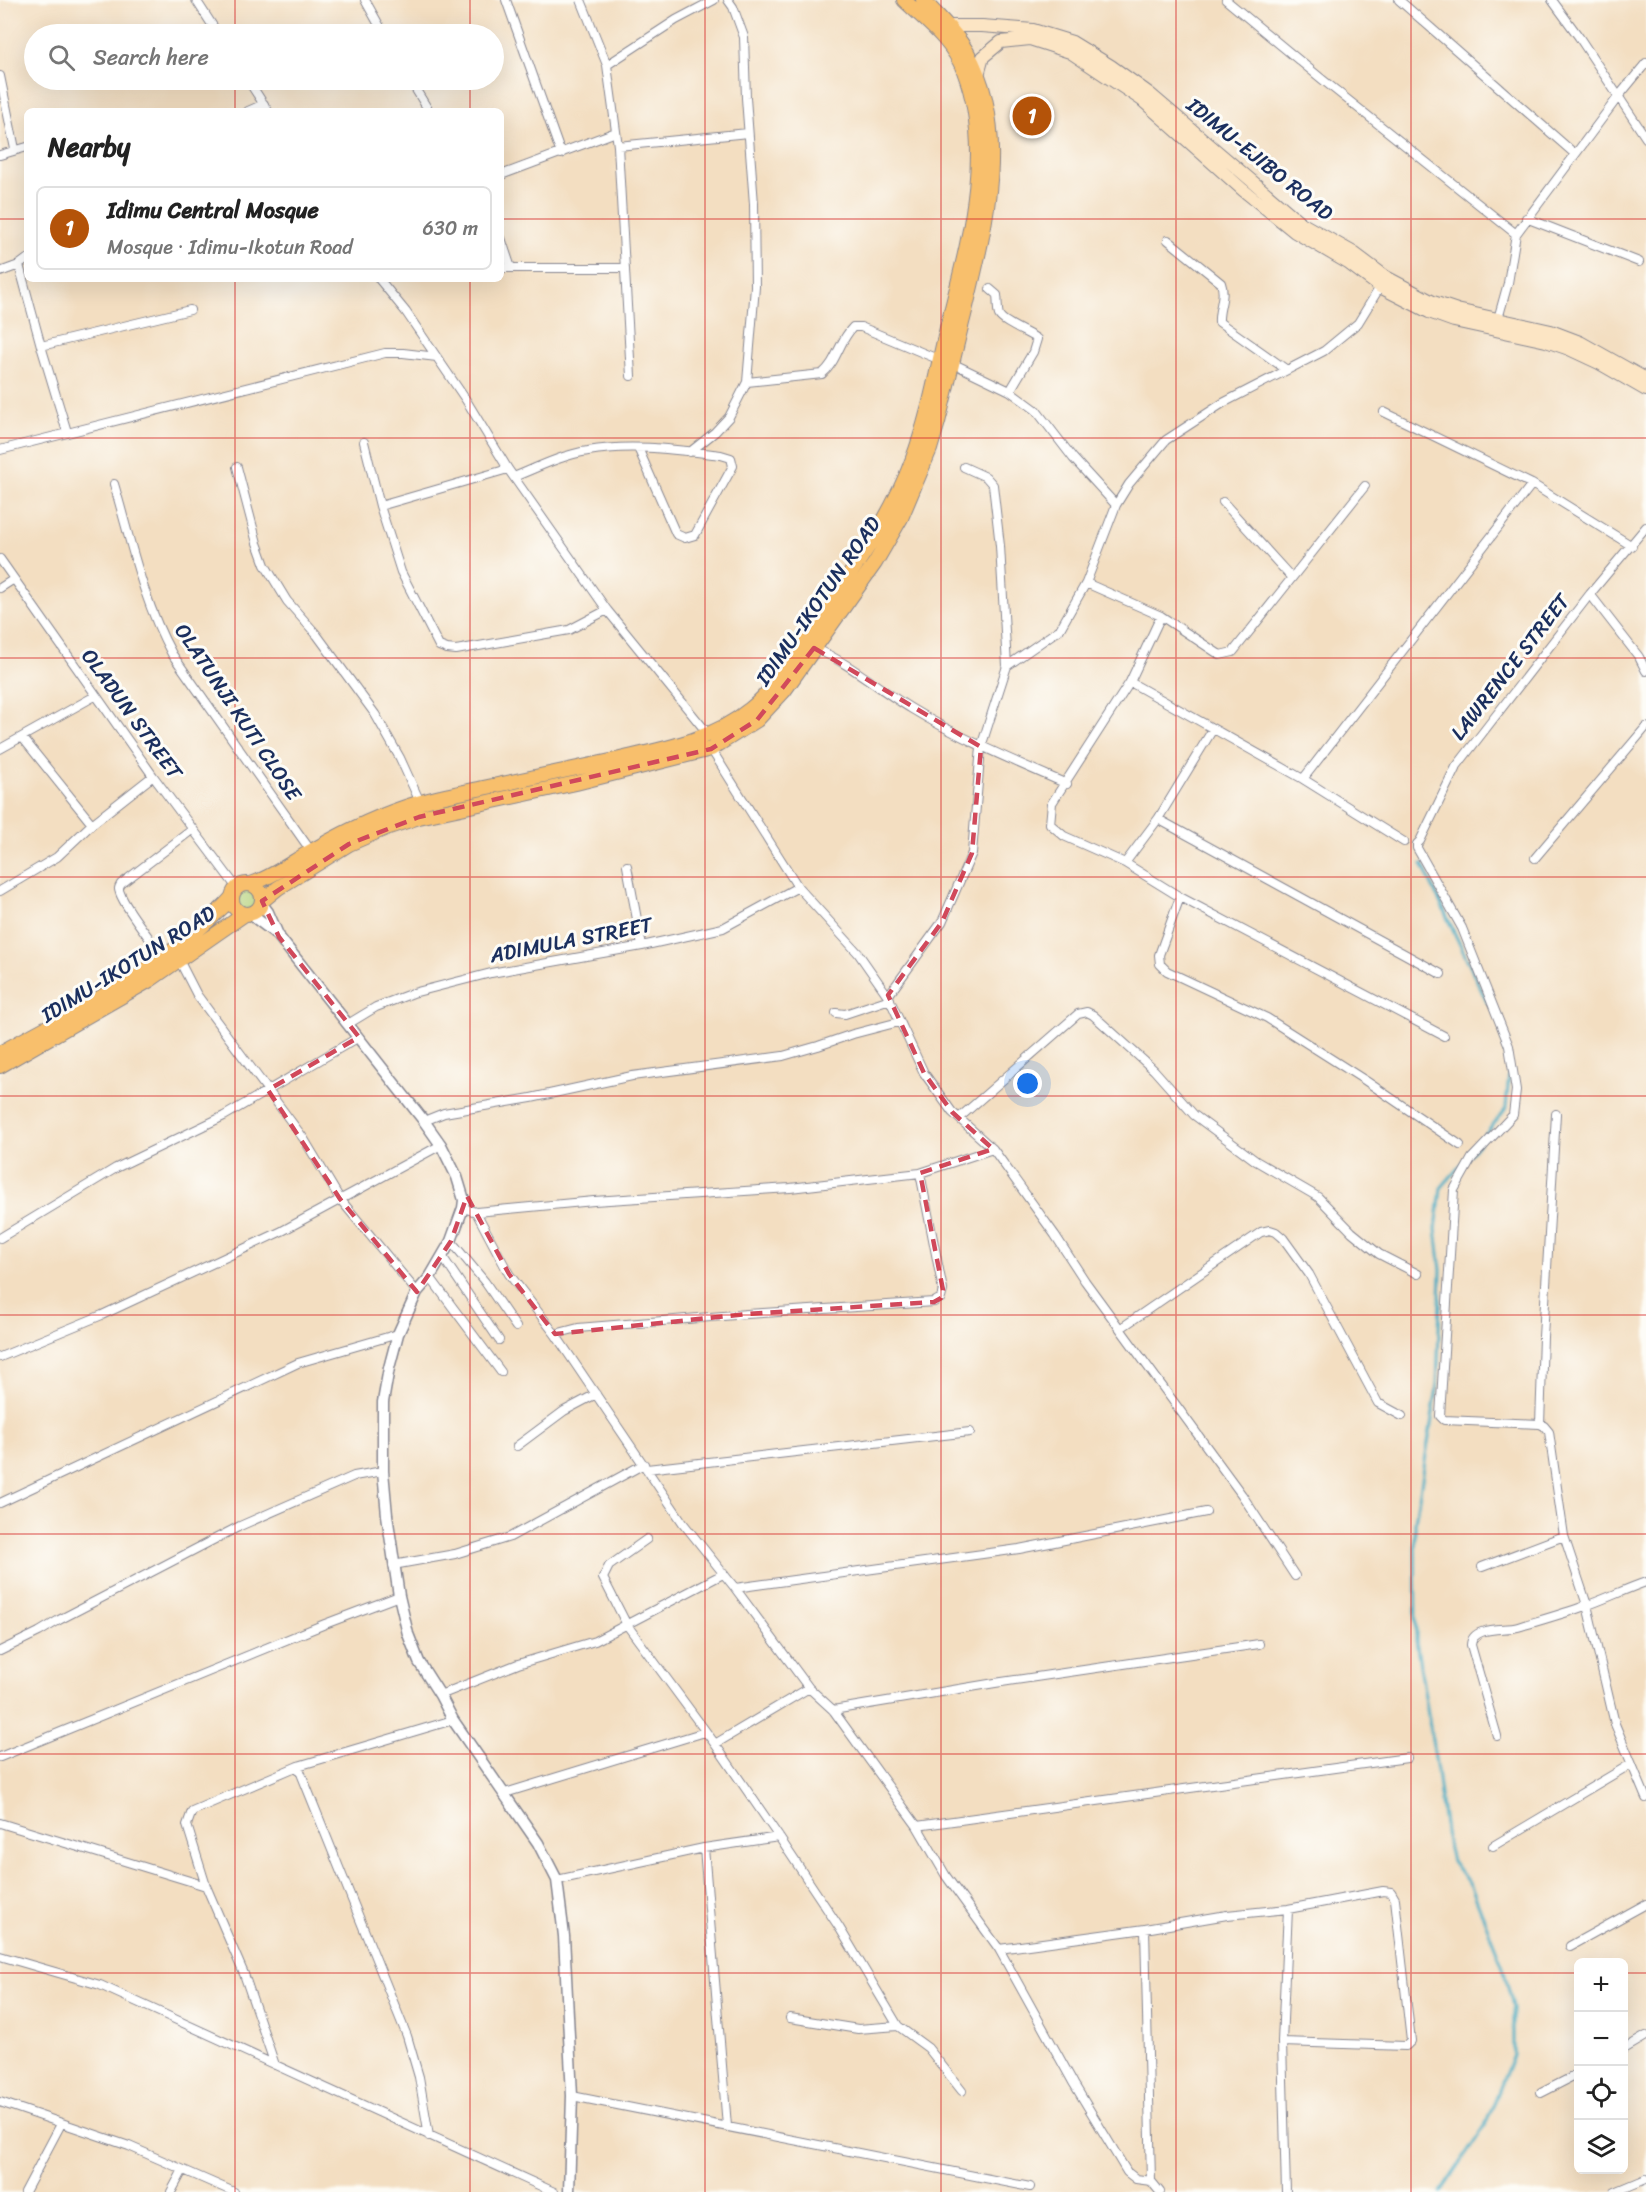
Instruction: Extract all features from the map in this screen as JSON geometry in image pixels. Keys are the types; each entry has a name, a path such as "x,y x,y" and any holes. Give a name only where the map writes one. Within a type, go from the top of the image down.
{"main road":[{"name":"IDIMU-IKOTUN ROAD","path":"262,903 278,888 349,844 419,817 576,783 710,742 757,720 784,691 874,563 902,518 930,448 970,230 976,183 977,143 974,108 963,67 940,33 904,0"},
{"name":"IDIMU-IKOTUN ROAD","path":"251,884 269,878 311,851 362,825 420,802 657,751 710,742 749,711 774,684 864,555 889,513 912,463 975,268 990,184 990,134 987,107 978,75 967,51 923,0"},
{"name":"IDIMU-EJIBO ROAD","path":"947,26 1033,30 1072,42 1150,94 1301,223 1354,253 1386,278 1457,310 1551,331 1580,342 1646,379"},
{"name":"IDIMU-EJIBO ROAD","path":"978,75 983,57 1001,42 1030,39 1070,52 1142,100 1243,190 1295,232 1348,263 1380,287 1429,312 1454,321 1546,341 1569,349 1646,390"},
{"path":"246,884 251,884 261,892 262,903 257,910 248,914 237,910 232,901 235,892 246,884"},
{"name":"IDIMU-IKOTUN ROAD","path":"0,1053 132,978 163,957 192,936 235,892"},
{"name":"IDIMU-IKOTUN ROAD","path":"0,1066 117,1000 248,914"}],"street":[{"path":"196,0 212,24"},
{"path":"365,0 378,24"},
{"path":"506,0 561,154"},
{"path":"581,0 607,65 618,146 631,376"},
{"path":"607,65 676,20 714,0"},
{"path":"690,452 715,432 729,417 747,382 755,287 754,204 744,37 733,7 728,0"},
{"path":"1226,0 1516,234"},
{"path":"1399,0 1575,154"},
{"path":"1552,0 1580,37 1646,138"},
{"path":"1498,319 1508,283 1516,234 1646,63"},
{"path":"0,76 15,149"},
{"path":"254,90 266,108"},
{"path":"416,90 427,108"},
{"path":"504,174 616,132"},
{"path":"618,146 748,133"},
{"path":"0,154 24,148"},
{"path":"1526,218 1639,262"},
{"path":"1168,240 1221,283 1224,293 1219,322 1287,370"},
{"path":"504,247 511,267"},
{"path":"0,272 23,262"},
{"path":"504,268 625,268"},
{"path":"27,282 41,346 67,432"},
{"path":"382,282 437,357 508,469 607,610 710,742 798,887 858,953 889,997 898,1022 924,1073 952,1112 993,1149 1085,1281 1242,1496 1295,1575"},
{"path":"1007,666 1060,628 1086,583 1116,505 1129,484 1166,440 1224,403 1324,351 1358,322 1380,287"},
{"path":"990,289 997,295 999,314 1005,322 1025,330 1037,339 1033,352 1010,391"},
{"path":"41,346 190,310"},
{"path":"747,382 822,374 830,367 847,333 853,327 861,327 1010,391 1036,410 1073,458 1116,505"},
{"path":"0,450 385,353 437,357"},
{"path":"1384,412 1532,484 1632,546"},
{"path":"364,442 380,506 401,572 439,646 447,650 456,650 568,630 607,610"},
{"path":"514,477 554,460 588,451 638,448 722,455 731,458 733,466 694,535 685,538 676,534 638,448"},
{"path":"237,467 265,565 287,601 317,635 375,714 400,758 420,802"},
{"path":"836,1013 845,1014 889,997 942,922 972,852 981,747 1007,666 1000,546 993,485 986,477 964,467"},
{"path":"380,506 508,469"},
{"name":"OLATUNJI KUTI CLOSE","path":"114,484 151,611 161,634 172,654 311,851"},
{"path":"1303,779 1532,484"},
{"path":"1086,583 1161,616 1220,655 1228,654 1233,652 1365,486"},
{"path":"1223,502 1291,577"},
{"name":"LAWRENCE STREET","path":"1540,1424 1444,1420 1440,1416 1454,1190 1472,1158 1513,1115 1516,1090 1509,1046 1462,928 1417,848 1417,844 1456,767 1590,594 1646,527"},
{"name":"OLADUN STREET","path":"0,559 95,696 193,829 235,892"},
{"path":"0,588 14,579"},
{"path":"1590,594 1639,657 1646,671"},
{"path":"1161,616 1130,682 1052,803 1050,824 1065,836 1125,863 1180,897 1444,1036"},
{"path":"814,648 863,676 913,710 981,747 1066,784"},
{"path":"1130,682 1303,779 1404,842"},
{"path":"0,749 95,696"},
{"path":"1535,858 1646,727"},
{"path":"1125,863 1158,819 1213,729"},
{"path":"22,736 92,824"},
{"path":"0,891 57,857 92,824 153,776"},
{"path":"1158,819 1441,974"},
{"path":"163,957 130,910 119,888 121,884 193,829"},
{"path":"627,866 642,946"},
{"name":"ADIMULA STREET","path":"348,1024 376,1007 413,993 491,973 642,946 723,928 798,887"},
{"path":"1180,897 1159,956 1160,964 1167,971 1266,1018 1366,1081 1460,1145"},
{"path":"262,903 279,937 441,1145 462,1190 463,1208 450,1241 430,1277 417,1292 398,1334 388,1368 383,1402 383,1471 393,1564 399,1596 408,1634 419,1662 487,1772 505,1793 538,1843 557,1880 564,1946 572,2096 569,2192"},
{"path":"248,914 279,937"},
{"path":"179,960 186,978 197,995 304,1139 340,1199 417,1292"},
{"path":"959,1118 1078,1014 1086,1012 1093,1015 1154,1070 1194,1115 1256,1161 1318,1197 1352,1232 1379,1254 1418,1274"},
{"path":"424,1121 444,1113 531,1098 632,1076 783,1056 898,1022"},
{"path":"0,1238 116,1168 200,1129 359,1037"},
{"path":"1556,1114 1540,1424 1547,1428 1550,1435 1564,1536 1587,1605 1615,1724 1646,1798"},
{"path":"0,1357 102,1316 282,1231 441,1145"},
{"path":"463,1208 476,1212 594,1201 789,1188 920,1173 993,1149"},
{"path":"555,1334 578,1328 934,1302 940,1298 943,1290 920,1173"},
{"path":"476,1212 509,1274 555,1334 683,1523 735,1588 809,1688 832,1710 917,1826 946,1876 999,1949 1074,2084 1127,2172 1136,2179 1150,2181 1160,2192"},
{"path":"1121,1328 1262,1233 1270,1230 1283,1238 1309,1274 1378,1403 1402,1416"},
{"path":"450,1241 484,1282 516,1327"},
{"path":"442,1256 499,1340"},
{"path":"430,1277 501,1372"},
{"path":"0,1503 298,1362 398,1334"},
{"path":"517,1446 564,1411 596,1394"},
{"path":"393,1564 455,1554 510,1537 645,1466 969,1432"},
{"path":"0,1651 240,1526 354,1476 383,1471"},
{"path":"735,1588 1019,1549 1206,1512"},
{"path":"1482,1567 1564,1536"},
{"path":"647,1539 609,1566 603,1578 627,1625 715,1744 779,1837 839,1927 898,2026 928,2048 962,2091"},
{"path":"440,1695 518,1664 595,1641 723,1574"},
{"path":"1497,1736 1471,1645 1473,1638 1480,1632 1513,1629 1587,1605 1646,1582"},
{"path":"0,1757 399,1596"},
{"path":"832,1710 1259,1644"},
{"path":"715,1744 809,1688"},
{"path":"275,2065 244,1974 206,1886 187,1826 192,1810 298,1766 453,1720"},
{"path":"505,1793 705,1732"},
{"path":"917,1826 1407,1758"},
{"path":"1493,1846 1630,1764"},
{"path":"298,1766 407,2036 419,2077 429,2136"},
{"path":"0,1822 206,1886"},
{"path":"557,1880 704,1848 779,1837"},
{"path":"704,1848 727,2126"},
{"path":"999,1949 1145,1929 1227,1914 1288,1909 1391,1892 1395,1899 1411,2041 1406,2046 1282,2042"},
{"path":"1570,1946 1646,1904"},
{"path":"1286,2192 1282,2042 1288,1909"},
{"path":"1145,1929 1150,2181"},
{"path":"0,1956 100,1985 554,2192"},
{"path":"790,2018 858,2029 898,2026"},
{"path":"1628,2046 1646,2036"},
{"path":"1541,2093 1574,2076"},
{"path":"572,2096 1030,2187"},
{"path":"0,2102 129,2146 234,2192"},
{"path":"25,2192 61,2124"},
{"path":"171,2192 183,2170"},
{"path":"1615,2192 1646,2179"}],"highlighted area":[{"path":"814,648 981,747 972,853 942,922 888,995 924,1073 952,1112 993,1149 920,1173 943,1290 941,1298 934,1302 747,1314 555,1334 509,1274 467,1196 451,1241 417,1292 340,1199 268,1090 359,1037 279,937 262,901 349,844 419,817 711,749 757,720"}],"green space":[{"path":"247,886 256,889 259,898 256,907 247,910 238,907 235,898 238,889"}],"waterway":[{"path":"1422,864 1487,1002"},
{"path":"1441,2192 1485,2126 1513,2055 1513,2007 1502,1964 1471,1886 1452,1861 1445,1833 1416,1641 1415,1522 1437,1388 1441,1270 1436,1229 1441,1188 1506,1108 1509,1074 1503,1041"}],"place":[{"name":"Idimu Central Mosque","path":"1032,116"}]}
